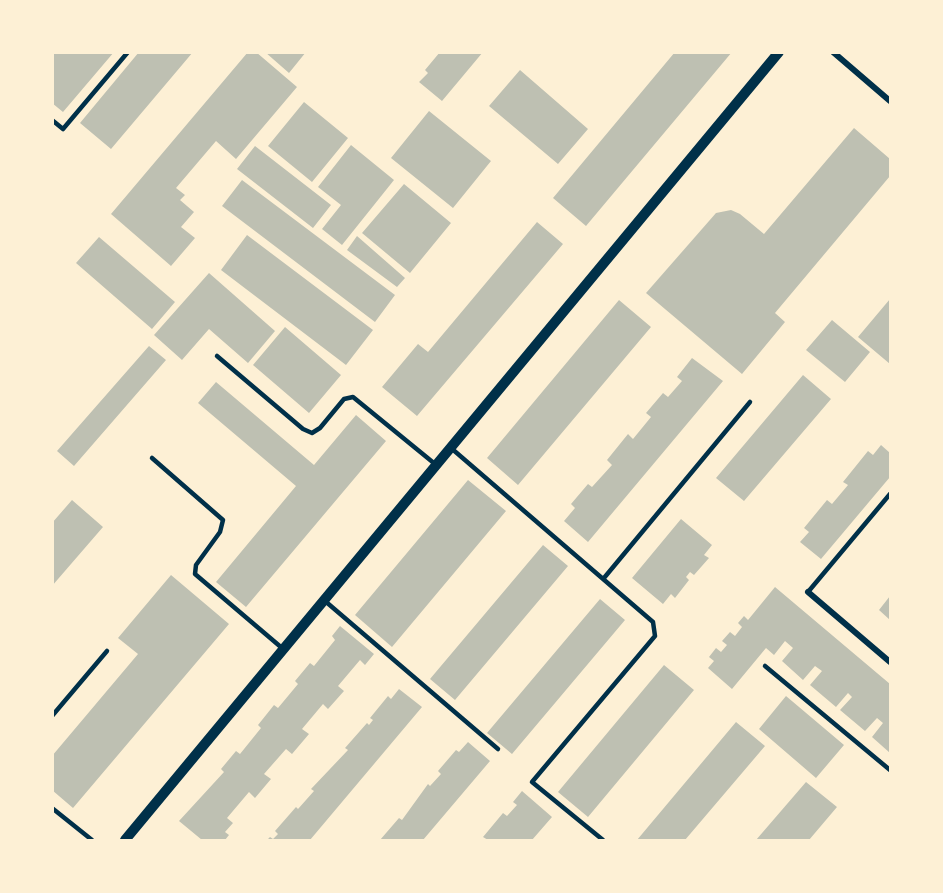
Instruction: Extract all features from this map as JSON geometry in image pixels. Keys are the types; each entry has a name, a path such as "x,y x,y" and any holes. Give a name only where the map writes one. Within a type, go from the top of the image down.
{"street":[{"path":"126,840 779,52"},
{"path":"833,52 891,101"},
{"path":"808,592 891,662"}],"lane":[{"path":"52,120 63,129 128,52"},
{"path":"217,356 303,429 312,433 320,428 344,399 353,397 437,465"},
{"path":"604,578 750,402"},
{"path":"451,448 653,622 655,636 532,782 603,840"},
{"path":"152,458 223,520 220,532 196,565 195,574 284,650"},
{"path":"808,592 891,494"},
{"path":"325,601 498,749"},
{"path":"52,716 107,651"},
{"path":"765,666 891,770"},
{"path":"52,808 92,840"}],"building":[{"path":"52,52 114,52 63,112 52,103"},
{"path":"139,52 193,52 111,149 80,123"},
{"path":"248,52 256,52 297,87 236,159 216,141 176,188 185,195 180,200 194,212 181,227 195,238 171,266 111,214"},
{"path":"265,52 306,52 289,73"},
{"path":"440,52 483,52 442,101 419,82 428,73 425,70"},
{"path":"675,52 732,52 586,226 553,198"},
{"path":"520,70 588,129 558,164 489,106"},
{"path":"304,102 348,138 312,182 268,146"},
{"path":"429,111 491,161 453,208 391,158"},
{"path":"854,128 890,159 890,176 775,313 785,322 742,374 646,293 716,213 731,210 740,214 764,234"},
{"path":"351,145 394,180 342,245 322,229 341,205 318,187"},
{"path":"255,146 331,205 313,228 237,169"},
{"path":"242,180 395,295 375,322 222,206"},
{"path":"404,184 451,223 410,273 362,233"},
{"path":"537,222 563,244 417,416 382,387 418,344 428,352"},
{"path":"247,235 373,330 346,365 221,270"},
{"path":"357,236 405,278 397,287 347,250"},
{"path":"99,237 175,302 152,329 76,263"},
{"path":"209,273 275,331 248,363 209,329 182,360 154,335"},
{"path":"890,299 890,364 858,337"},
{"path":"619,300 651,327 518,485 487,458"},
{"path":"832,320 870,352 845,382 806,350"},
{"path":"285,327 341,375 309,413 253,365"},
{"path":"149,346 166,360 74,466 57,451"},
{"path":"692,358 723,381 588,542 564,521 575,508 571,504 588,484 592,487 612,465 607,460 628,434 633,439 651,417 646,413 663,393 668,397 682,381 677,377"},
{"path":"803,375 831,399 744,501 716,478"},
{"path":"216,382 314,465 356,415 386,441 246,607 216,582 296,486 198,403"},
{"path":"881,445 890,453 890,477 821,559 800,542 809,532 804,528 827,500 832,504 848,485 843,482 868,451 873,455"},
{"path":"468,480 506,511 392,647 355,615"},
{"path":"72,500 103,527 52,586 52,523"},
{"path":"681,519 712,545 704,555 709,558 694,575 690,572 686,577 689,580 675,598 671,594 663,604 632,578"},
{"path":"543,545 568,566 455,700 430,679"},
{"path":"171,575 229,624 73,808 52,790 52,756 138,654 118,638"},
{"path":"775,587 890,684 890,753 872,737 883,723 877,718 865,731 840,710 852,697 848,693 836,707 810,685 822,671 815,666 803,680 782,661 793,648 785,641 774,655 766,648 732,689 708,668 714,661 709,657 716,648 721,652 727,645 722,641 730,632 735,636 742,627 738,623 744,616 748,620"},
{"path":"890,596 890,620 879,610"},
{"path":"600,599 625,620 512,754 487,733"},
{"path":"340,626 374,654 365,665 360,660 338,686 344,691 328,709 323,704 302,729 309,734 292,754 286,749 264,774 271,779 255,798 249,792 227,818 233,823 225,832 229,835 225,840 202,840 179,821 224,772 221,769 236,751 240,754 261,728 258,725 274,705 278,708 298,684 295,681 310,663 314,666 335,640 332,636"},
{"path":"664,665 694,690 588,817 558,792"},
{"path":"399,689 422,707 310,840 267,840 270,837 273,839 278,834 275,831 314,791 311,789 348,750 345,748 367,723 369,725 373,720 370,718 388,696 391,699"},
{"path":"786,696 844,745 816,778 759,729"},
{"path":"736,722 765,746 685,840 637,840"},
{"path":"468,742 490,761 423,840 380,840 399,818 402,820 428,784 430,786 441,774 438,771 456,750 459,752"},
{"path":"806,782 837,807 809,840 756,840"},
{"path":"522,791 552,817 532,840 488,840 483,837 503,813 507,816 517,805 513,802"}]}
